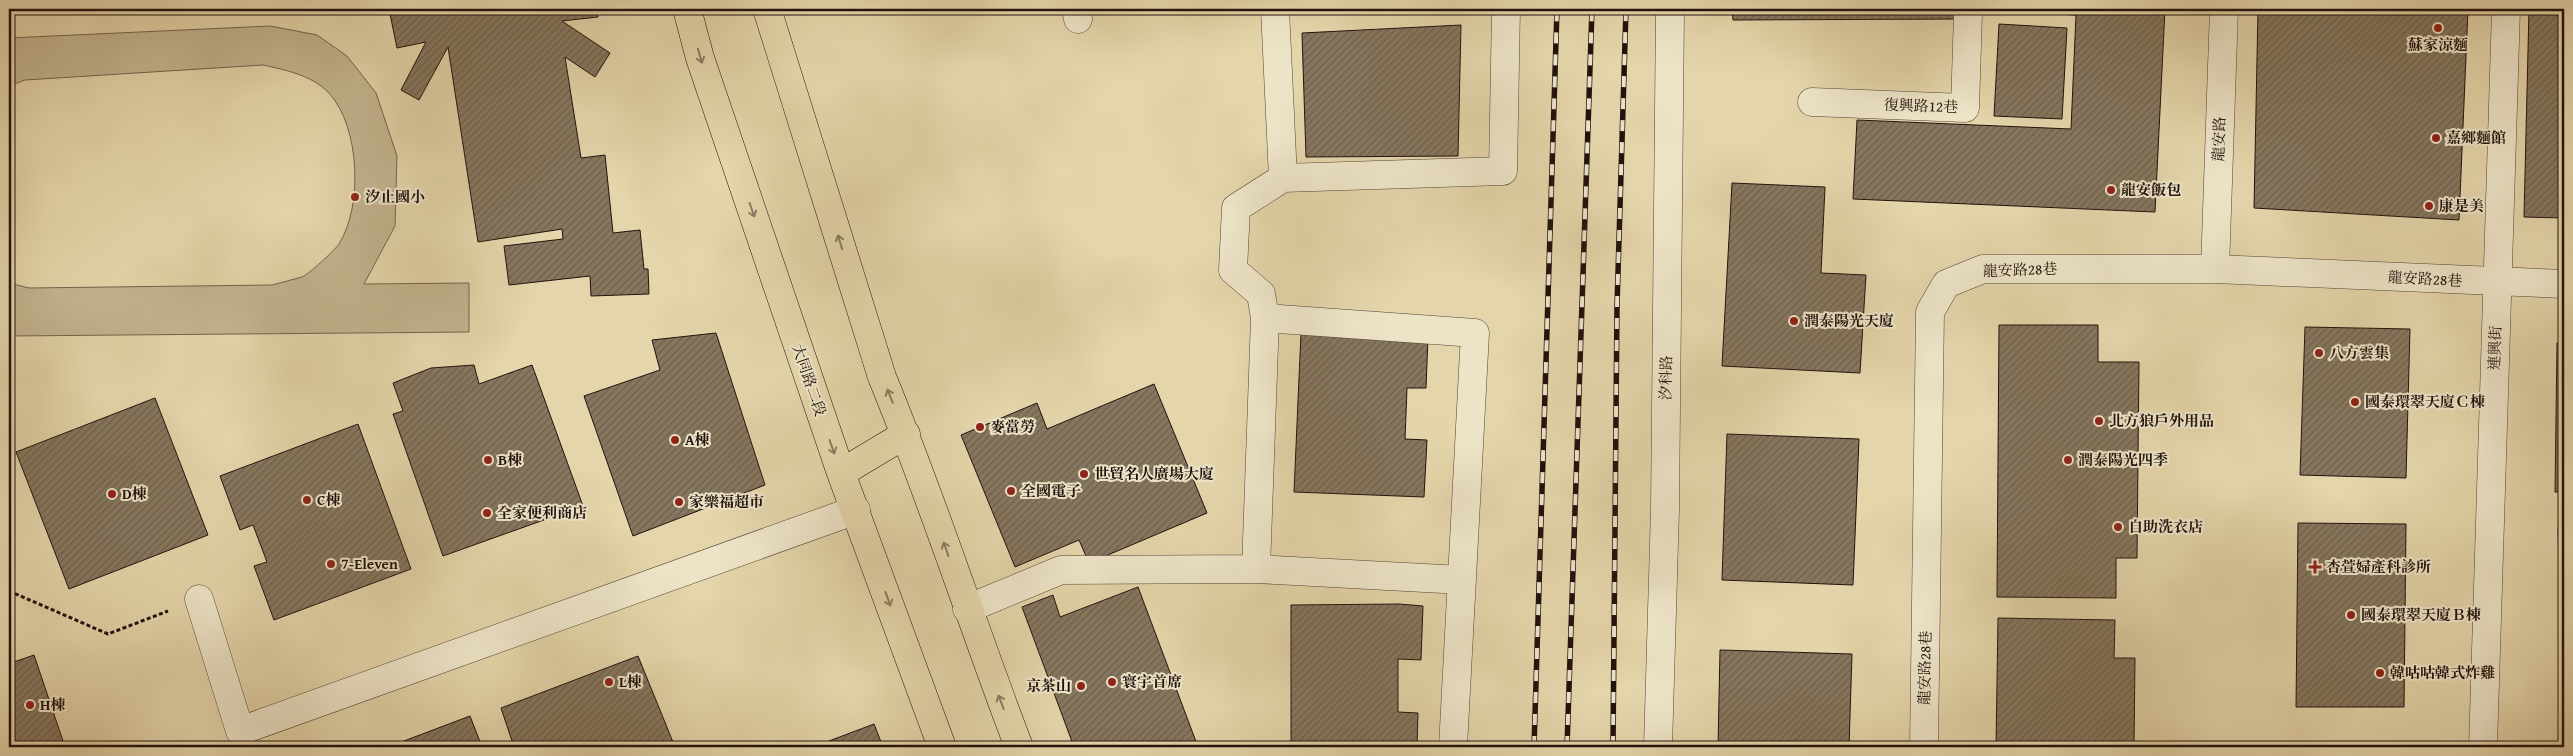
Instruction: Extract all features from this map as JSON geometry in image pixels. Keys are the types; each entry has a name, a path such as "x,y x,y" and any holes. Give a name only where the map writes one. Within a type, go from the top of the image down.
{"main road":[{"name":"大同路二段","path":"687,9 700,58 841,473 942,747"},
{"path":"767,9 882,377 906,434 967,609 1019,747"},
{"path":"841,473 906,434"}],"street":[{"path":"1276,9 1283,178"},
{"path":"1256,569 1265,318 1262,294 1232,270 1236,208 1283,178 1503,171 1506,9"},
{"name":"汐科路","path":"1658,747 1665,509 1670,9"},
{"name":"龍安路","path":"2214,269 2224,9"},
{"name":"連興街","path":"2483,747 2506,9"},
{"name":"復興路12巷","path":"1812,102 1965,108 1968,13"},
{"name":"龍安路28巷","path":"1924,747 1930,312 1946,284 1983,269 2214,269 2564,284"},
{"path":"1265,318 1475,333 1453,747"},
{"path":"199,599 240,731 856,510"},
{"path":"967,609 1061,570 1256,569 1462,580"}],"path":[{"path":"9,591 108,634 199,599"}],"shaded area":[{"path":"270,26 317,35 347,56 376,93 397,156 395,226 364,284 469,283 469,332 9,336 9,283 29,288 272,285 302,277 327,257 339,244 347,228 355,188 352,146 347,126 339,108 329,93 315,82 289,71 263,65 25,80 9,86 9,38"}],"building":[{"path":"389,9 597,9 598,17 562,21 610,53 595,77 565,57 581,158 605,155 613,233 640,230 644,269 648,269 649,294 591,296 590,276 509,285 504,246 563,239 562,229 478,242 448,47 419,100 401,90 426,42 397,48"},
{"path":"1732,9 1964,9 1964,19 1733,20"},
{"path":"1996,9 2165,9 2155,212 1853,199 1857,120 2071,129 2076,15 1996,11"},
{"path":"2258,9 2468,9 2459,220 2254,208"},
{"path":"2529,9 2564,9 2564,218 2524,217"},
{"path":"1999,24 2067,28 2062,119 1994,116"},
{"path":"1461,25 1458,156 1306,157 1302,33"},
{"name":"潤泰陽光天廈","path":"1732,183 1825,187 1821,273 1866,275 1860,373 1722,366"},
{"name":"潤泰陽光四季","path":"1999,325 2098,325 2098,362 2139,362 2137,558 2116,558 2116,598 1997,597"},
{"name":"國泰環翠天廈Ｃ棟","path":"2305,327 2410,329 2406,478 2300,475"},
{"name":"A棟","path":"716,333 765,485 633,536 584,396 660,370 652,340"},
{"path":"1301,333 1428,337 1426,388 1407,388 1405,439 1427,440 1424,497 1294,492"},
{"path":"2557,343 2564,343 2564,492 2555,492"},
{"name":"B棟","path":"474,365 479,384 532,365 583,506 443,556 393,414 403,411 393,383 431,368"},
{"name":"世貿名人廣場大廈","path":"1154,384 1207,513 1089,563 1079,540 1015,567 961,435 1037,403 1047,429"},
{"name":"D棟","path":"155,398 208,535 69,589 16,452"},
{"name":"C棟","path":"358,424 411,569 274,620 254,566 267,562 253,525 240,530 220,476"},
{"path":"1727,434 1859,439 1853,585 1722,580"},
{"name":"國泰環翠天廈Ｂ棟","path":"2298,523 2406,524 2404,707 2296,707"},
{"path":"2564,526 2564,701 2562,701 2558,527"},
{"name":"寰宇首席","path":"1138,587 1198,747 1074,747 1022,607 1053,595 1060,617"},
{"path":"1399,604 1423,606 1421,660 1398,659 1398,712 1418,713 1417,747 1291,747 1291,605"},
{"path":"1998,618 2115,620 2114,658 2135,658 2134,747 1996,747"},
{"path":"1720,650 1852,654 1849,747 1718,747"},
{"name":"H棟","path":"9,654 11,663 34,655 65,747 9,747"},
{"name":"L棟","path":"638,656 675,747 514,747 501,708"},
{"path":"470,716 482,747 388,747"},
{"path":"874,724 883,747 813,747"},
{"path":"2559,736 2564,736 2564,747 2559,747"}],"railway":[{"path":"1534,747 1557,9"},
{"path":"1567,747 1592,9"},
{"path":"1613,747 1617,306 1626,9"}],"place":[{"name":"蘇家涼麵","path":"2438,28"},
{"name":"嘉鄉麵館","path":"2436,138"},
{"name":"龍安飯包","path":"2111,190"},
{"name":"汐止國小","path":"355,197"},
{"name":"康是美","path":"2429,206"},
{"name":"潤泰陽光天廈","path":"1794,321"},
{"name":"八方雲集","path":"2319,353"},
{"name":"國泰環翠天廈Ｃ棟","path":"2355,402"},
{"name":"北方狼戶外用品","path":"2099,421"},
{"name":"麥當勞","path":"980,427"},
{"name":"A棟","path":"675,440"},
{"name":"B棟","path":"488,460"},
{"name":"潤泰陽光四季","path":"2068,460"},
{"name":"世貿名人廣場大廈","path":"1084,474"},
{"name":"全國電子","path":"1011,491"},
{"name":"D棟","path":"112,494"},
{"name":"C棟","path":"307,500"},
{"name":"家樂福超市","path":"679,502"},
{"name":"全家便利商店","path":"487,513"},
{"name":"自助洗衣店","path":"2118,527"},
{"name":"7-Eleven","path":"331,564"},
{"name":"杏萱婦產科診所","path":"2315,567"},
{"name":"國泰環翠天廈Ｂ棟","path":"2351,615"},
{"name":"韓咕咕韓式炸雞","path":"2380,673"},
{"name":"L棟","path":"609,682"},
{"name":"寰宇首席","path":"1112,682"},
{"name":"京茶山","path":"1081,686"},
{"name":"H棟","path":"30,705"}]}
